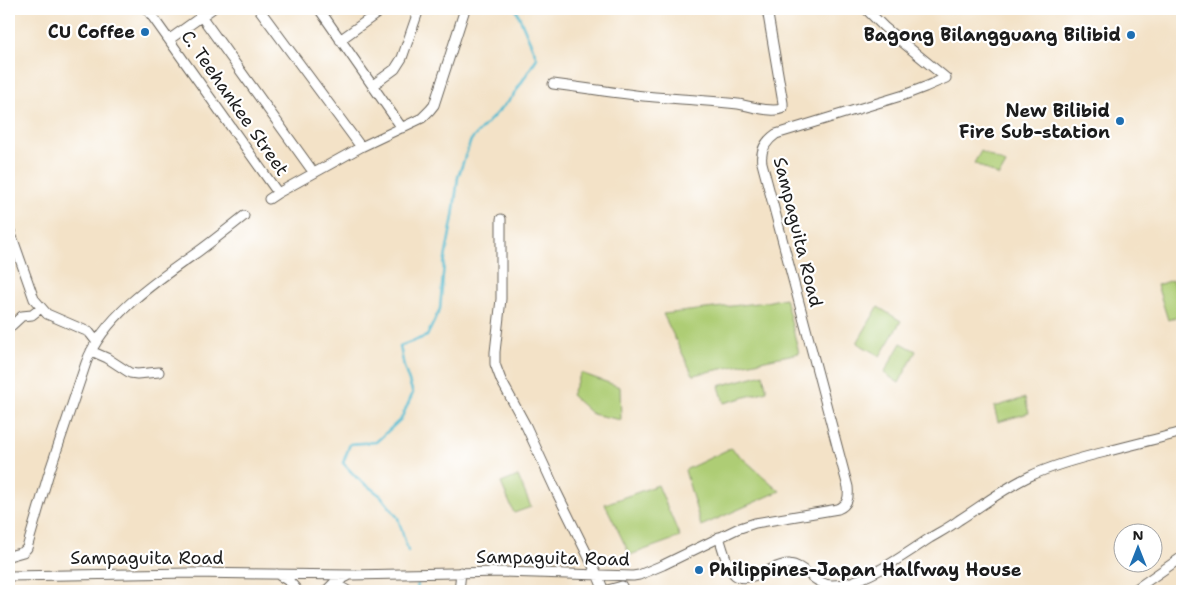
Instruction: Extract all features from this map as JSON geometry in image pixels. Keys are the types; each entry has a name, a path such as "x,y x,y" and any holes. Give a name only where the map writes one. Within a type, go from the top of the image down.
{"street":[{"name":"C. Teehankee Street","path":"148,9 278,193"},
{"path":"170,39 199,13 212,9"},
{"path":"259,9 361,147"},
{"path":"319,9 402,128"},
{"path":"340,40 384,9"},
{"path":"373,85 395,69 402,58 419,9"},
{"path":"269,199 361,147 422,118 434,105 465,9"},
{"path":"553,84 608,92 700,100 774,111 779,110 783,108 783,103 767,9"},
{"name":"Sampaguita Road","path":"9,576 351,575 461,572 639,575 664,565 737,529 842,507 846,504 848,493 844,470 761,156 762,150 776,134 904,95 946,78 884,27 866,9"},
{"path":"199,13 314,173"},
{"path":"9,556 23,552 30,542 48,476 69,412 96,341 113,320 137,298 244,216"},
{"path":"501,218 501,299 495,364 501,380 526,426 604,591 625,589 625,576"},
{"path":"9,228 34,299 47,314 89,332 96,341"},
{"path":"9,328 22,316 32,315 41,308"},
{"path":"91,351 107,358 130,373 159,372"},
{"path":"719,537 731,570 736,576 744,578 754,576 787,564 800,568 822,583 830,585 843,584 868,575 899,558 1012,485 1050,467 1182,432"},
{"path":"1133,591 1182,557"},
{"path":"459,591 461,572"},
{"path":"276,574 290,582 298,591"},
{"path":"326,591 334,583 351,575"},
{"path":"334,583 348,591"}],"green space":[{"path":"981,151 1006,164 999,176 974,163"},
{"path":"1172,280 1182,315 1168,320 1157,285"},
{"path":"785,298 799,353 693,375 663,314 766,302"},
{"path":"878,307 901,321 880,356 857,343"},
{"path":"901,343 916,351 899,383 884,373"},
{"path":"581,373 620,387 621,420 592,414 571,395"},
{"path":"763,374 767,391 724,403 719,386"},
{"path":"1025,398 1029,413 998,422 994,407"},
{"path":"731,448 780,491 701,526 685,470"},
{"path":"518,476 531,507 514,513 501,483"},
{"path":"658,485 680,537 630,555 605,504"}],"waterway":[{"path":"408,551 398,518 381,496 356,477 343,463 350,444 376,442 401,419 413,393 404,367 400,346 427,336 440,309 444,264 458,177 471,140 513,96 537,58 516,9"},
{"path":"417,591 418,583"}],"place":[{"name":"CU Coffee","path":"145,32"},
{"name":"Bagong Bilangguang Bilibid","path":"1131,35"},
{"name":"New Bilibid Fire Sub-station","path":"1120,121"},
{"name":"Philippines-Japan Halfway House","path":"699,570"}]}
